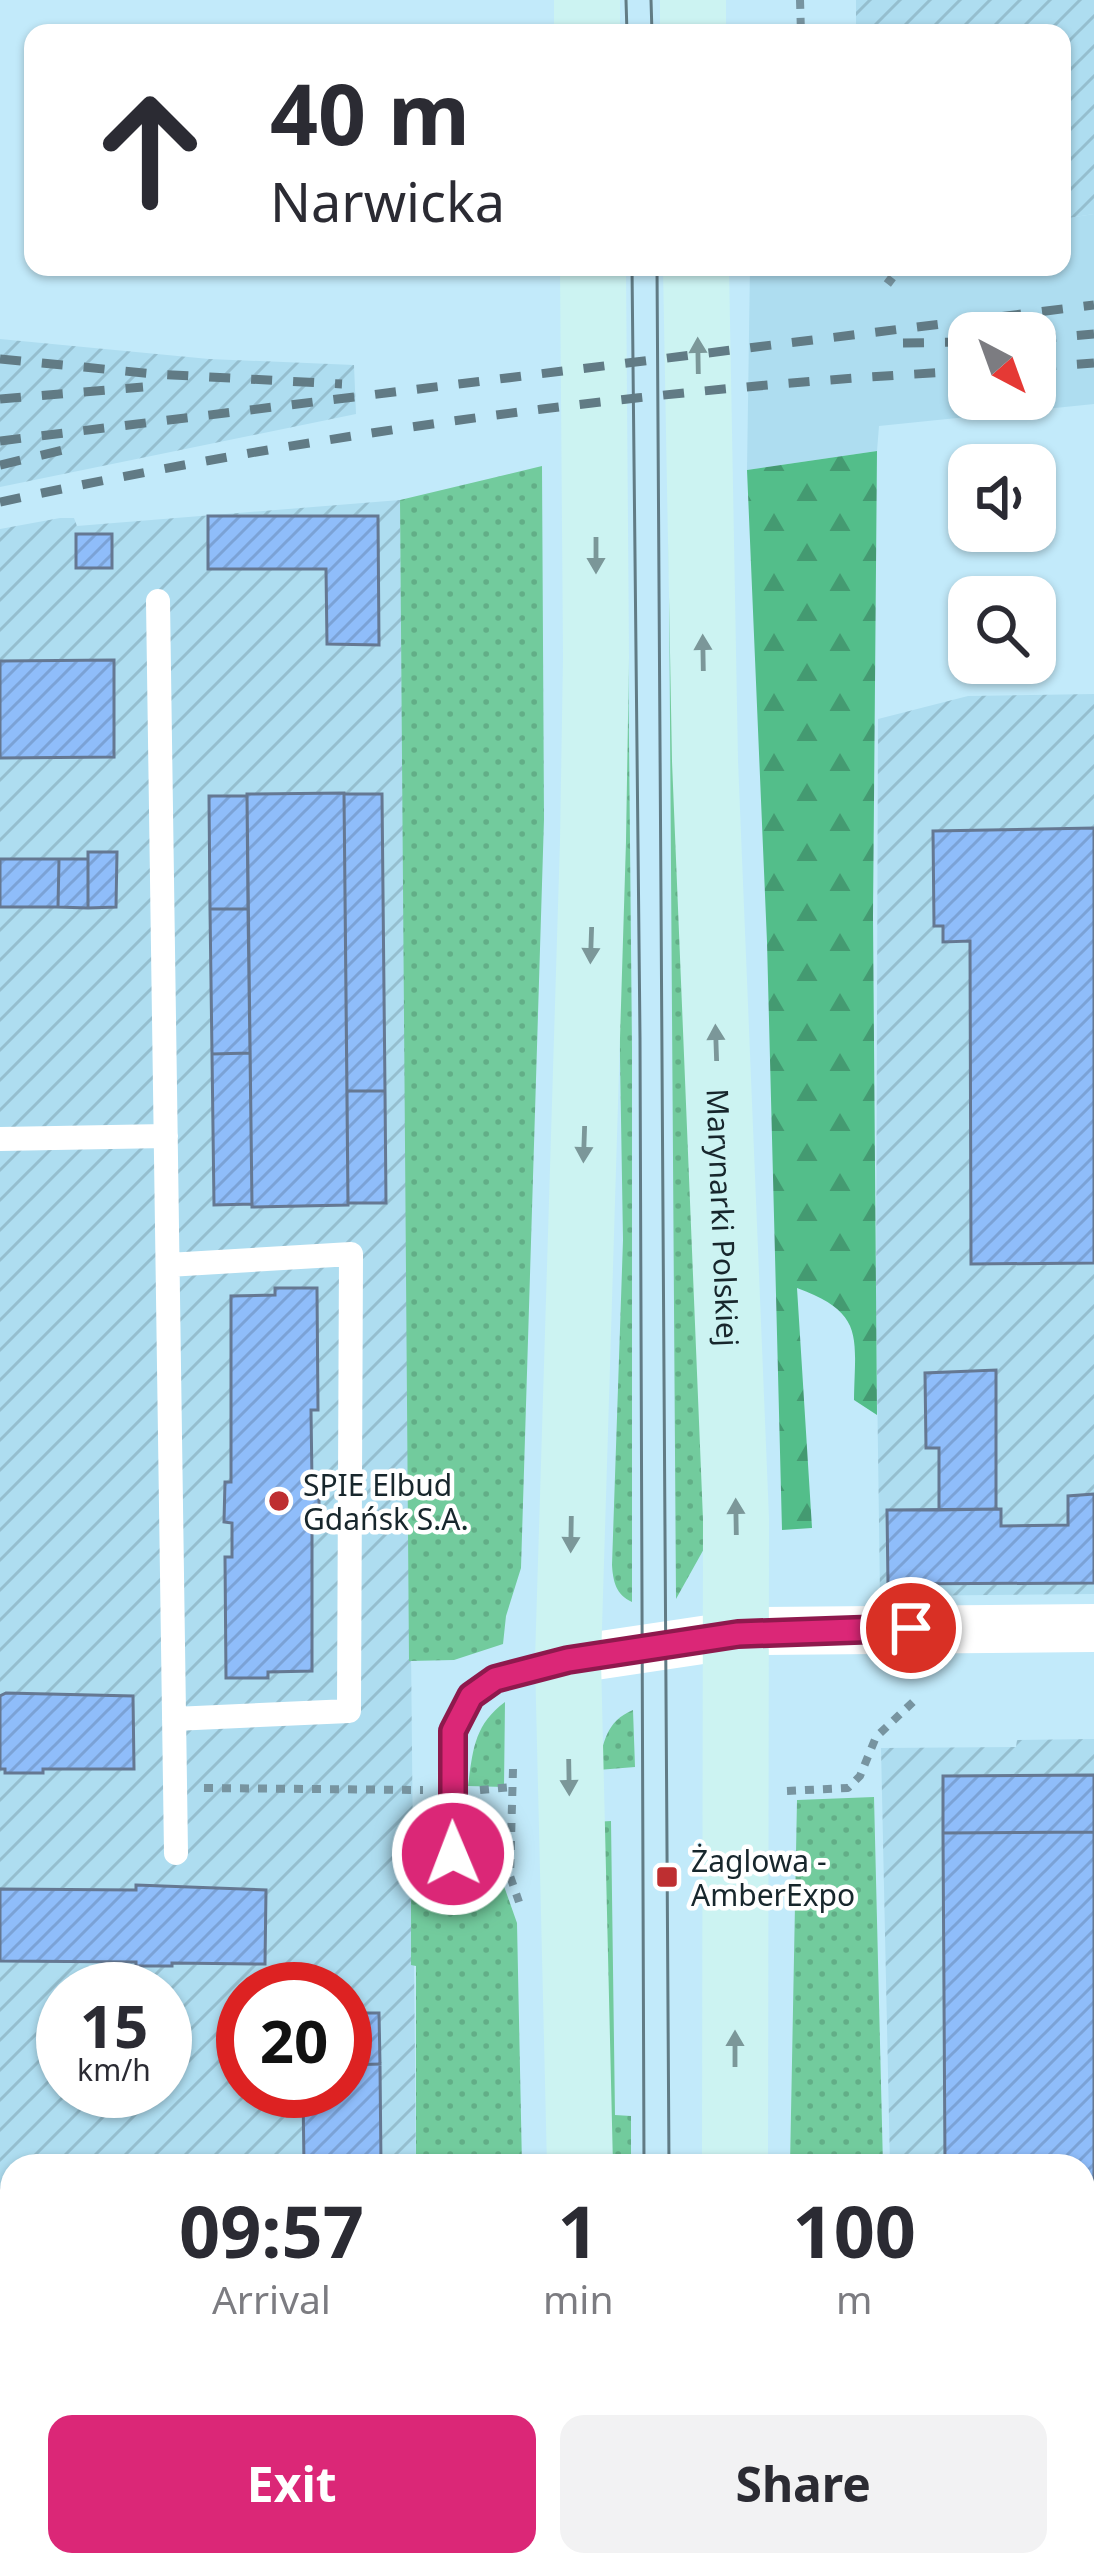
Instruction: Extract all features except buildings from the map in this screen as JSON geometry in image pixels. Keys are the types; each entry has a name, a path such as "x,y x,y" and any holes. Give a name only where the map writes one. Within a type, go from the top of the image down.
{"main road":[{"name":"Marynarki Polskiej","path":"696,277 705,761 733,1406 738,1634 735,2154"},
{"path":"580,2154 568,1660 593,841 593,284"}],"street":[{"path":"568,1660 738,1634 1094,1628"}],"lane":[{"path":"158,601 176,1852"},
{"path":"0,1139 166,1136"},
{"path":"168,1265 351,1254 349,1712 174,1719"},
{"path":"453,1854 453,1731 471,1696 495,1679 568,1660"}],"path":[{"path":"884,276 894,284"},
{"path":"786,1791 848,1788 860,1776 876,1737 914,1701"},
{"path":"176,1787 506,1790 513,1786"}],"shaded area":[{"path":"856,0 1094,0 1094,214 1071,218 1071,24 856,24"},
{"path":"1094,214 1094,404 1056,408 1056,312 948,312 948,419 879,426 877,451 747,470 750,276 1071,276 1071,218"},
{"path":"0,339 209,359 354,365 356,414 0,487"},
{"path":"400,500 416,2154 0,2154 0,529 74,518 77,526"},
{"path":"1094,694 1094,1594 880,1596 878,719 968,696"},
{"path":"1094,1739 1094,2154 890,2154 881,1748 1016,1747 1017,1740"}],"green space":[{"path":"668,428 705,1547 676,1599"},
{"path":"626,434 632,1602 616,1587 612,1565 623,1240 617,875"},
{"path":"877,451 873,916 877,1415 854,1400 854,1343 845,1318 819,1297 797,1288 812,1528 782,1530 767,942 747,470"},
{"path":"542,466 544,819 521,1568 503,1644 454,1660 409,1661 400,500"},
{"path":"505,1702 504,1787 468,1786 481,1729"},
{"path":"633,1710 635,1767 598,1770 611,1727"},
{"path":"874,1797 883,2154 790,2154 797,1800"},
{"path":"611,1821 615,2115 631,2116 631,2154 604,2154 594,1822"},
{"path":"499,1872 517,1923 522,2154 416,2154 411,1878"}],"tram line":[{"path":"626,0 627,24"},
{"path":"651,0 652,24"},
{"path":"632,276 644,2154"},
{"path":"657,276 669,2154"}],"railway":[{"path":"0,441 1094,305"},
{"path":"1056,337 1094,334"},
{"path":"903,343 948,342"},
{"path":"0,359 155,374 342,384"},
{"path":"1056,366 1094,363"},
{"path":"0,502 240,455 482,417 725,389 948,372"},
{"path":"0,399 143,387"},
{"path":"0,465 76,447"}],"place":[{"name":"SPIE Elbud Gdańsk S.A.","path":"279,1501"},
{"name":"Żaglowa - AmberExpo","path":"667,1877"}],"route":[{"path":"453,1854 453,1731 471,1696 495,1679 568,1660 738,1634 911,1628"}]}
